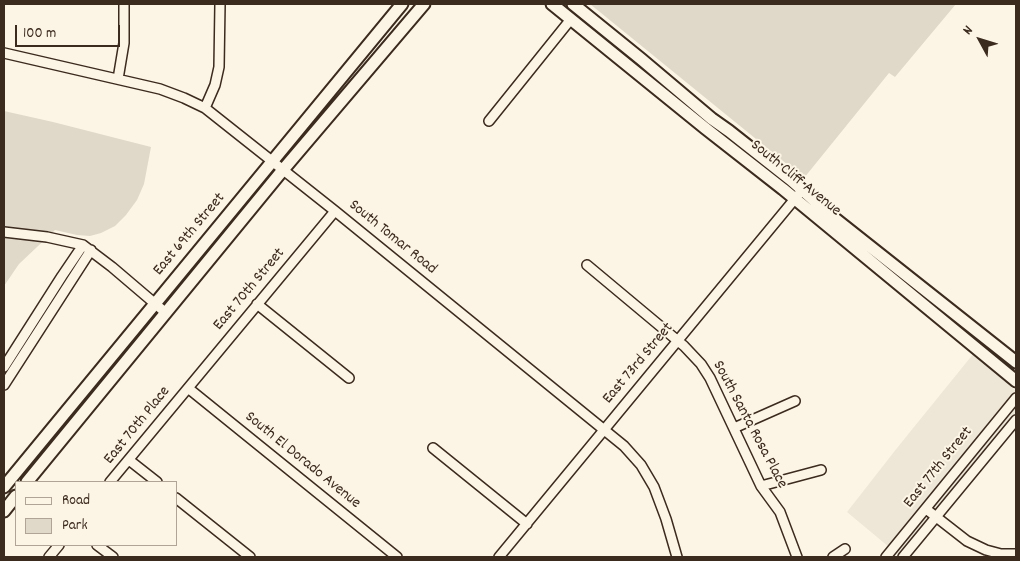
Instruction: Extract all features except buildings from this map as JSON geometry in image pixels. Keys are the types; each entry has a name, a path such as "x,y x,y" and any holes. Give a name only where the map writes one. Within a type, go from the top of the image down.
{"main road":[{"name":"East 69th Street","path":"4,487 402,4"},
{"name":"East 69th Street","path":"28,481 282,171 424,4"},
{"name":"South Cliff Avenue","path":"552,4 1016,381"},
{"name":"South Cliff Avenue","path":"573,4 834,218 1016,362"},
{"path":"4,511 15,497"}],"street":[{"path":"118,78 124,43 124,4"},
{"path":"204,108 215,85 219,67 220,4"},
{"path":"490,121 571,19"},
{"name":"South Tomar Road","path":"4,52 160,89 204,108 335,211 624,446 654,487 677,557"},
{"name":"East 73rd Street","path":"499,557 802,190"},
{"name":"East 70th Street","path":"188,388 335,211"},
{"path":"4,232 48,237 87,248 166,313"},
{"path":"4,367 62,276 87,248"},
{"path":"4,385 87,248"},
{"name":"South Santa Rosa Place","path":"587,265 691,352 710,378 761,486 780,512 797,557"},
{"path":"257,304 349,378"},
{"name":"East 70th Place","path":"111,481 188,388"},
{"name":"South El Dorado Avenue","path":"188,388 397,557"},
{"name":"East 77th Street","path":"886,557 1016,398"},
{"path":"734,428 795,401"},
{"name":"East 77th Street","path":"902,557 1016,420"},
{"path":"433,448 527,524"},
{"path":"129,460 156,481"},
{"path":"761,486 821,470"},
{"path":"178,500 250,557"},
{"path":"926,509 967,541 986,550 1001,554 1016,554"},
{"path":"49,557 58,546"},
{"path":"98,546 112,557"},
{"path":"832,557 845,549"}],"shaded area":[{"path":"974,353 1016,391 1016,417 901,557 847,512"}],"green space":[{"path":"590,4 956,4 895,77 889,73 804,178"},
{"path":"4,111 151,147 144,184 137,200 115,226 90,236 55,230 19,264 4,286"}]}
